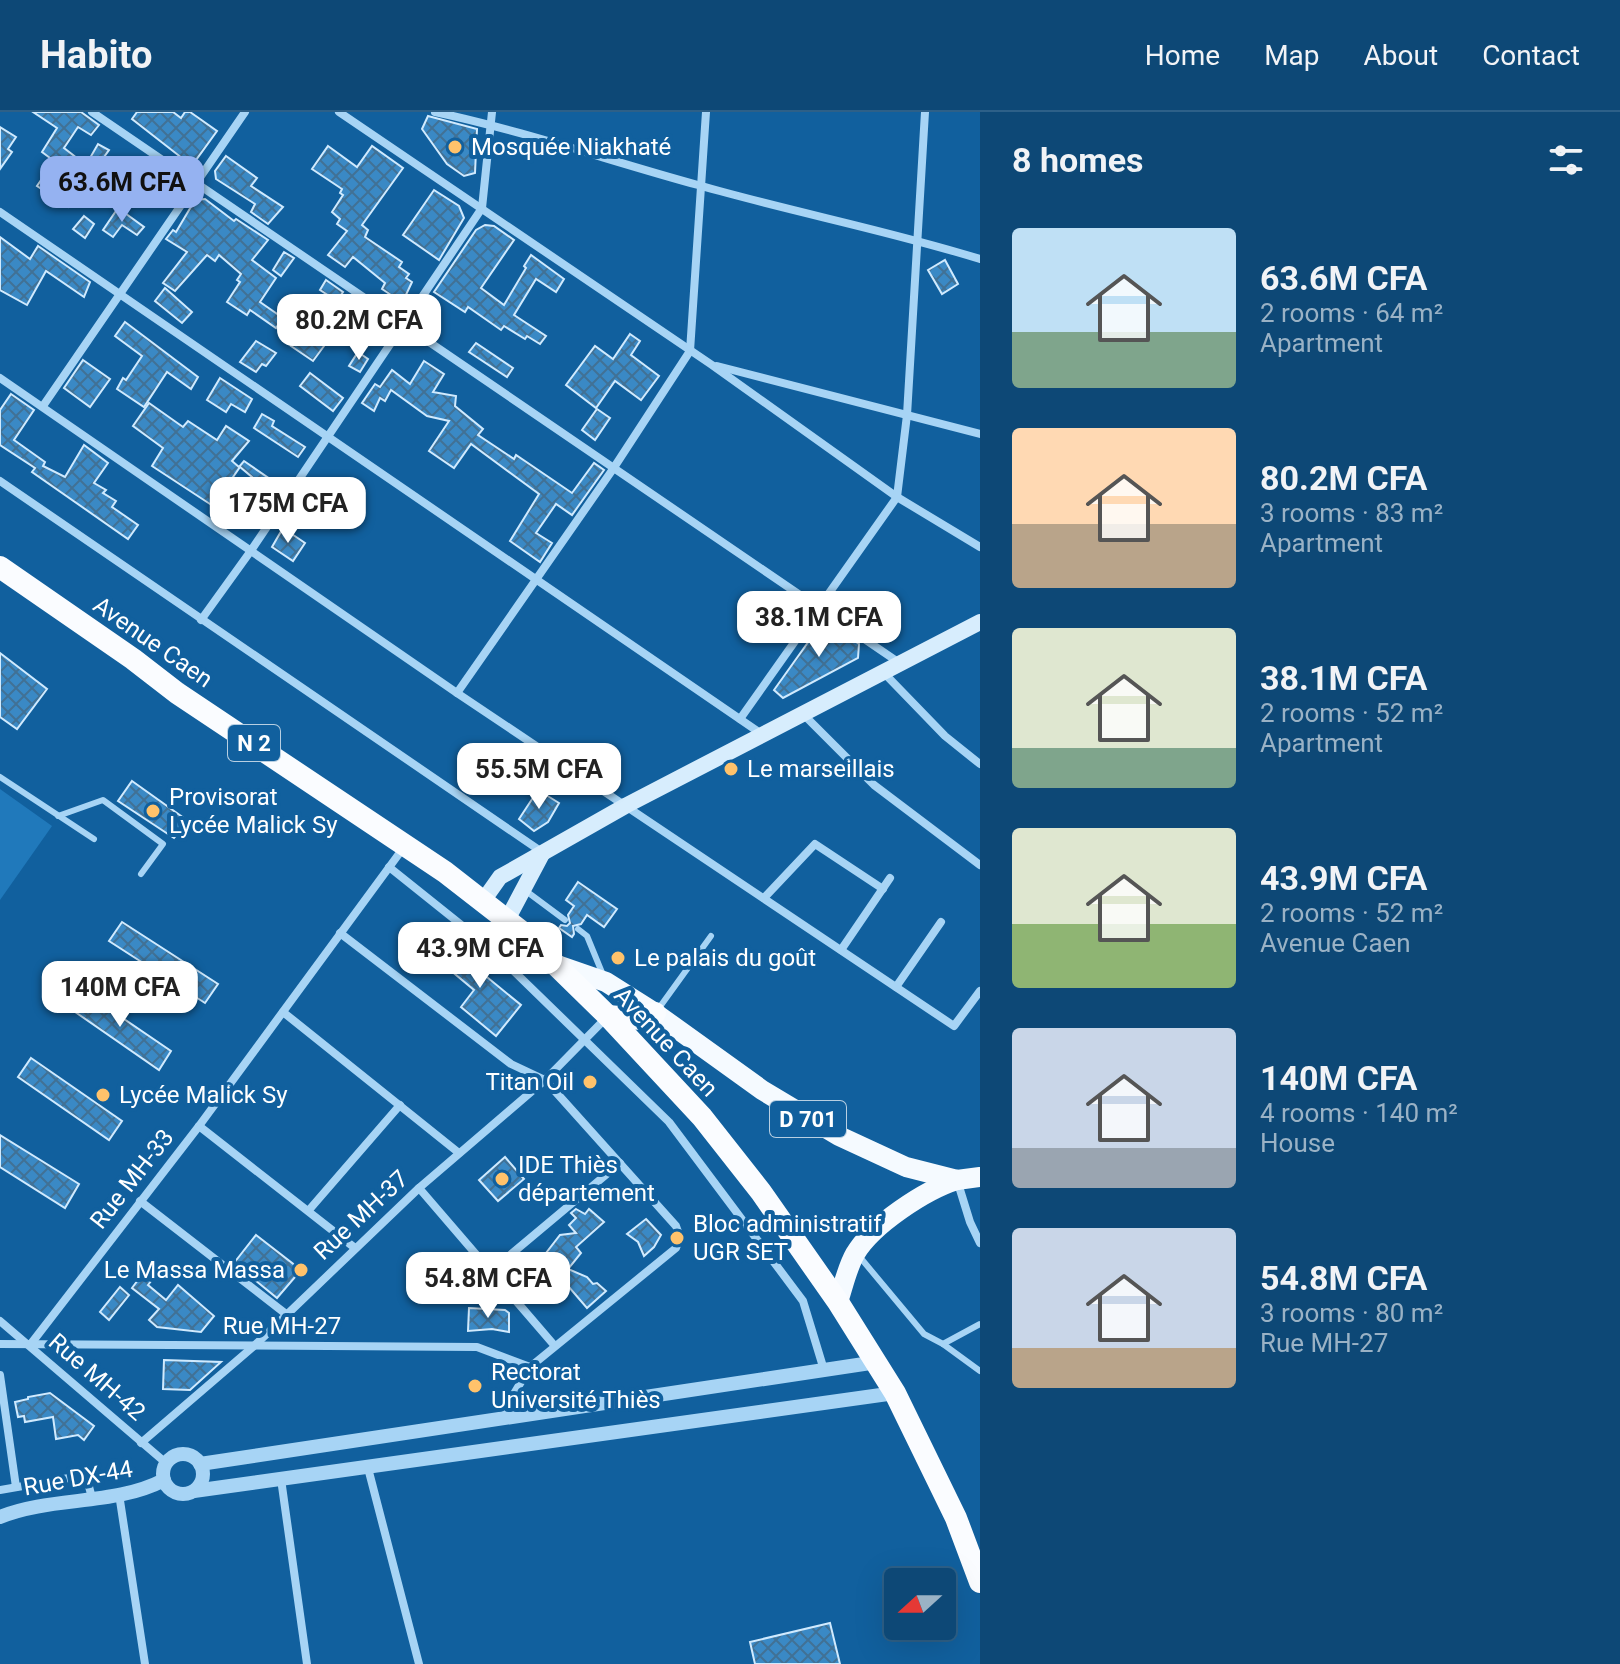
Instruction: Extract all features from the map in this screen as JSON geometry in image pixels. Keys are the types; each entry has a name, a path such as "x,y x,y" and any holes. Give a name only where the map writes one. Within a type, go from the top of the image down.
{"highway":[{"name":"Avenue Caen","path":"0,567 177,693 406,844 507,920 608,1016 702,1117 761,1192 838,1302 895,1393 956,1518 980,1582"},
{"path":"608,1016 641,1019 655,1013"}],"main road":[{"path":"483,901 495,881 627,805 980,622"},
{"path":"507,920 542,853"},
{"name":"D 701","path":"557,965 606,982 655,1013 762,1090 839,1136 906,1167 957,1180 980,1177"},
{"path":"838,1302 856,1252 899,1211 932,1190 957,1180"}],"street":[{"path":"92,112 901,664"},
{"path":"43,406 245,112"},
{"path":"339,112 712,365 897,497 980,547"},
{"path":"435,112 491,124 700,186 919,240 980,259"},
{"path":"201,620 482,208 492,112"},
{"path":"457,693 613,469 690,351 706,112"},
{"path":"740,719 897,497 907,415 925,112"},
{"path":"0,212 763,736"},
{"path":"712,365 980,434"},
{"path":"0,378 457,693 954,1026 980,991"},
{"path":"0,481 542,853"},
{"path":"884,673 945,736 980,764"},
{"path":"804,715 874,785 980,865"},
{"name":"Rue MH-33","path":"30,1345 199,1126 406,844"},
{"path":"764,898 815,844 883,889"},
{"path":"389,867 489,947 669,1122 803,1301 824,1370"},
{"path":"841,950 890,878"},
{"path":"896,987 941,922"},
{"path":"340,933 511,1064 545,1080 679,1233 678,1245 530,1367 500,1417"},
{"path":"283,1012 459,1153"},
{"name":"Rue MH-37","path":"141,1443 254,1346 419,1188 545,1080 608,1016"},
{"path":"309,1210 400,1105"},
{"path":"199,1126 355,1248"},
{"path":"491,1271 620,1163"},
{"path":"957,1180 980,1243"},
{"path":"419,1188 554,1345"},
{"path":"140,1201 286,1314"},
{"name":"Rue MH-42","path":"0,1321 166,1463"},
{"name":"Rue MH-27","path":"0,1344 477,1347 530,1367"},
{"path":"200,1464 877,1362"},
{"path":"0,1375 16,1487"},
{"path":"194,1491 201,1483 203,1473 200,1464 186,1454 178,1454 166,1463 164,1480 176,1493 185,1494 895,1393"},
{"path":"368,1468 419,1664"},
{"path":"0,1490 86,1475 92,1498"},
{"path":"281,1479 307,1664"},
{"name":"Rue DX-44","path":"0,1517 12,1512 143,1491 164,1480"},
{"path":"119,1494 145,1664"}],"lane":[{"path":"0,777 94,839"},
{"path":"58,816 103,800 163,844 141,874"},
{"path":"524,890 565,920"},
{"path":"578,929 587,936 606,982"},
{"path":"655,1013 711,936"},
{"path":"856,1252 924,1334 980,1371"},
{"path":"943,1344 980,1324"}],"shaded area":[{"path":"0,789 52,826 0,900"}],"building":[{"path":"33,112 81,112 99,125 91,135 78,127 64,148 86,165 98,144 109,150 68,207 37,186 54,161 42,152 57,128"},
{"path":"137,112 173,112 181,118 185,112 190,112 217,131 196,160 187,162 132,119"},
{"name":"Mosquée Niakhaté","path":"428,116 477,129 475,173 464,176 447,164 422,129"},
{"path":"0,127 16,137 8,149 12,152 0,169"},
{"path":"328,146 357,167 372,146 403,168 362,225 368,230 365,237 402,262 399,267 409,274 406,278 412,282 405,297 397,299 382,289 385,283 353,257 345,267 328,255 347,231 337,224 340,219 332,212 343,195 340,193 342,189 312,169"},
{"path":"226,156 257,178 251,186 283,207 268,224 251,212 255,204 216,179 215,171"},
{"path":"122,171 135,180 129,190 114,180"},
{"path":"434,190 459,206 464,218 439,260 403,235"},
{"path":"205,199 234,221 236,219 268,240 252,260 276,278 260,302 283,318 276,328 250,310 247,315 227,302 240,282 237,280 241,274 219,255 215,261 207,255 175,291 163,283 187,252 166,239 173,230 176,232 195,200"},
{"path":"118,208 144,227 137,235 122,225 113,237 103,230"},
{"path":"84,216 94,224 85,238 73,229"},
{"path":"485,225 494,226 514,240 481,288 504,305 531,255 564,279 556,292 536,279 514,315 546,336 540,344 504,326 501,330 468,307 465,312 434,292 476,230"},
{"path":"0,237 30,259 38,246 90,282 84,297 46,271 27,305 0,290"},
{"path":"284,252 294,258 281,276 273,270"},
{"path":"945,260 958,284 942,294 928,270"},
{"path":"326,280 343,292 337,301 320,290"},
{"path":"165,288 192,312 182,323 155,301"},
{"path":"312,308 338,327 313,361 291,346 306,324 302,321"},
{"path":"125,322 198,377 191,389 167,372 144,407 117,389 142,356 115,336"},
{"path":"630,334 640,341 631,355 659,376 641,400 615,381 596,408 566,385 595,346 613,359"},
{"path":"256,341 276,353 266,366 262,364 256,372 240,362"},
{"path":"476,343 513,368 507,377 469,352"},
{"path":"358,352 368,359 360,372 349,366"},
{"path":"83,360 110,379 90,407 64,388"},
{"path":"424,361 444,374 433,392 456,396 455,406 483,429 478,435 514,459 516,455 572,493 594,463 604,470 572,515 556,504 536,533 552,543 540,562 510,541 539,494 471,444 454,468 429,451 449,421 427,416 391,390 385,401 380,398 374,411 362,403 375,384 380,387 392,370 410,384"},
{"path":"310,373 343,398 333,411 300,386"},
{"path":"220,378 252,399 245,412 231,404 226,412 207,400"},
{"path":"11,394 34,410 14,440 45,462 43,466 65,477 84,445 108,463 94,483 116,501 112,507 138,525 128,539 32,472 35,468 0,445 0,410"},
{"path":"149,403 183,427 188,421 217,440 226,426 249,441 232,461 239,467 244,461 270,479 264,487 240,467 213,506 152,466 163,448 133,426"},
{"path":"597,409 610,418 595,440 582,430"},
{"path":"262,414 274,421 272,426 305,447 298,457 254,428"},
{"path":"283,528 305,543 293,561 272,547"},
{"path":"824,620 859,644 858,658 783,698 774,690"},
{"path":"0,653 47,689 17,729 0,717"},
{"name":"Provisorat Lycée Malick Sy","path":"132,781 188,821 174,838 118,801"},
{"path":"538,790 559,803 548,822 534,831 519,819"},
{"path":"578,882 617,909 604,927 587,915 581,924 573,926 572,937 559,928 570,923 568,915 574,906 566,900"},
{"path":"122,922 218,984 205,1003 109,941"},
{"path":"452,941 486,969 482,973 521,1005 496,1036 461,1007 474,990 437,959"},
{"path":"80,989 171,1051 159,1070 68,1007"},
{"path":"31,1058 122,1121 109,1140 18,1077"},
{"path":"0,1135 79,1184 65,1208 0,1167"},
{"name":"IDE Thiès département","path":"505,1157 524,1179 498,1201 479,1180"},
{"path":"576,1209 585,1214 589,1209 604,1222 576,1247 581,1253 568,1269 587,1277 606,1291 587,1308 543,1257 560,1235 576,1233 569,1225 576,1218 571,1213"},
{"path":"646,1219 661,1235 644,1256 638,1242 627,1234"},
{"path":"256,1235 301,1270 277,1298 234,1263"},
{"path":"150,1264 159,1271 148,1285 166,1300 178,1285 214,1316 201,1332 157,1327 149,1320 159,1309 132,1288"},
{"path":"120,1287 129,1295 109,1320 100,1312"},
{"path":"469,1308 505,1310 509,1313 509,1332 492,1329 468,1331"},
{"path":"164,1360 221,1362 190,1390 163,1389"},
{"path":"50,1393 94,1426 84,1440 78,1435 56,1439 53,1417 25,1422 24,1416 18,1417 15,1402"},
{"path":"830,1623 840,1664 755,1664 750,1642"}],"place":[{"name":"Mosquée Niakhaté","path":"455,147"},
{"name":"Le marseillais","path":"731,769"},
{"name":"Provisorat Lycée Malick Sy","path":"153,811"},
{"name":"Le palais du goût","path":"618,958"},
{"name":"Titan Oil","path":"590,1082"},
{"name":"Lycée Malick Sy","path":"103,1095"},
{"name":"IDE Thiès département","path":"502,1179"},
{"name":"Bloc administratif UGR SET","path":"677,1238"},
{"name":"Le Massa Massa","path":"301,1270"},
{"name":"Rectorat Université Thiès","path":"475,1386"}]}
